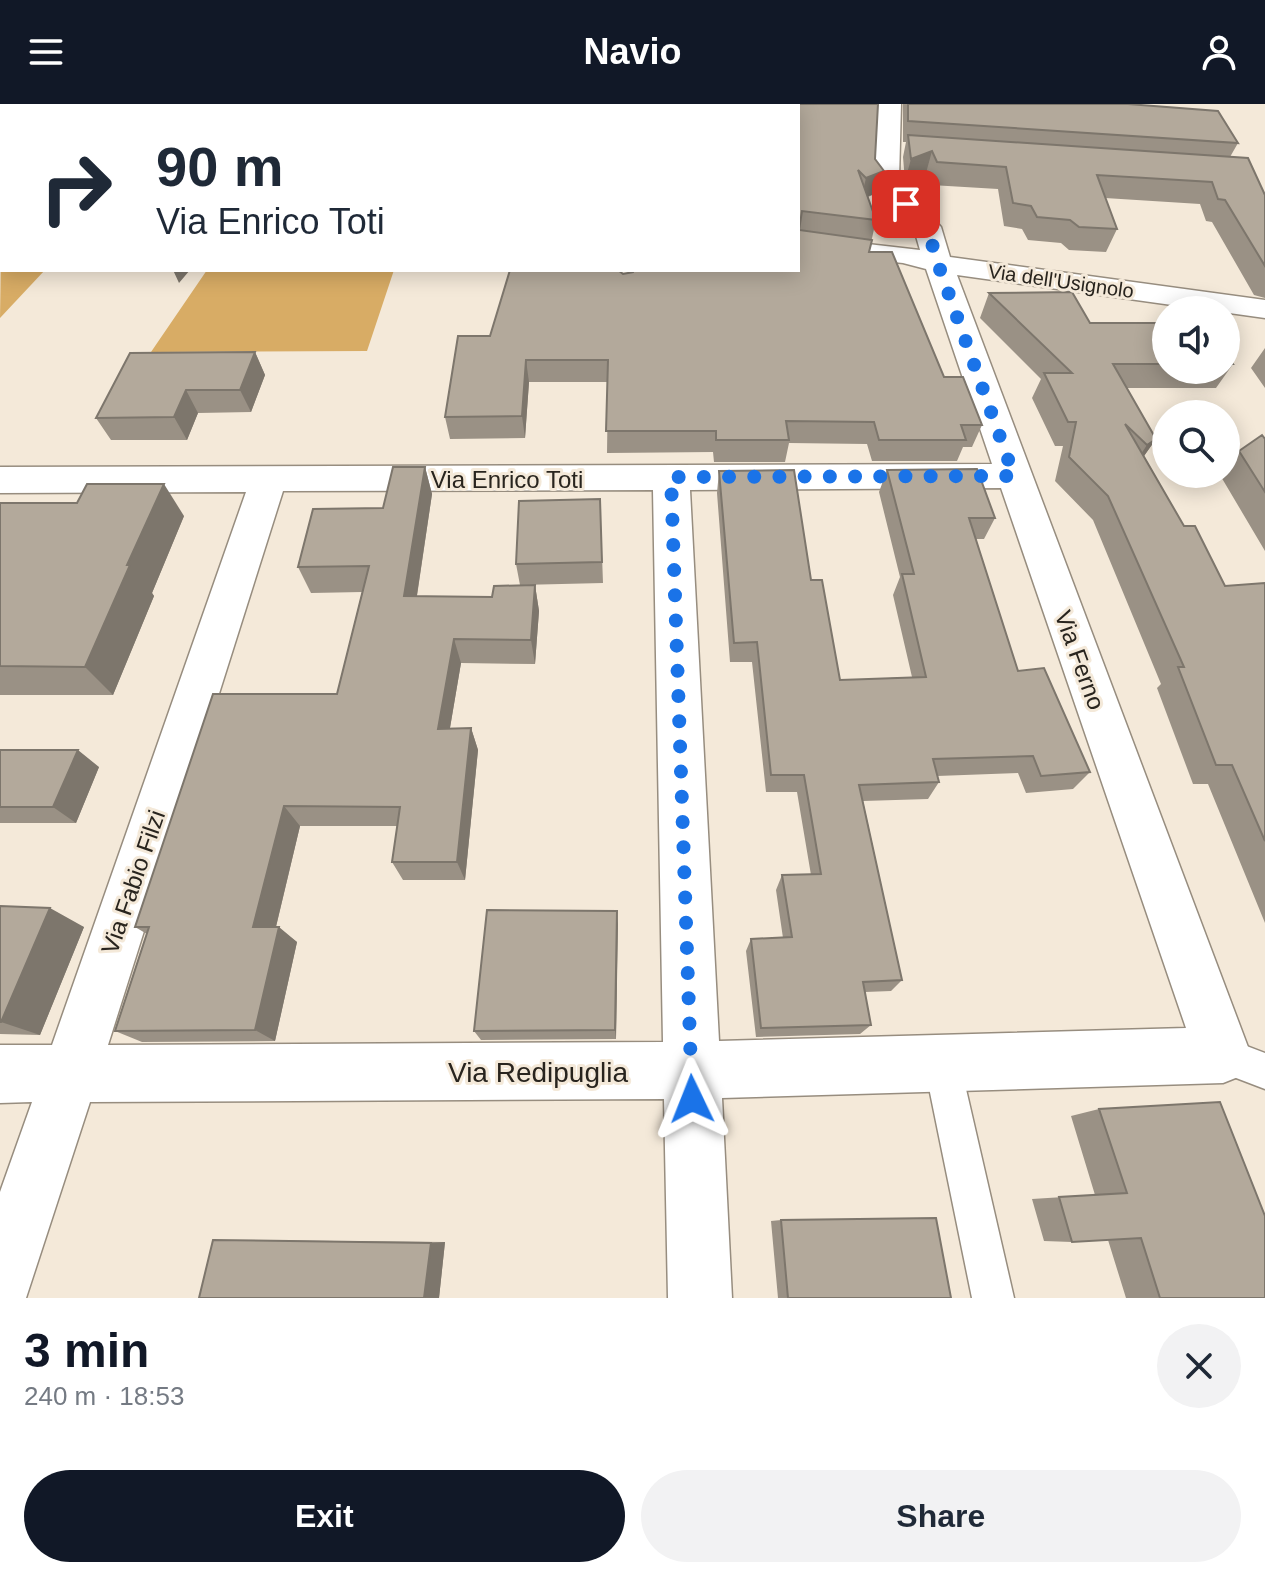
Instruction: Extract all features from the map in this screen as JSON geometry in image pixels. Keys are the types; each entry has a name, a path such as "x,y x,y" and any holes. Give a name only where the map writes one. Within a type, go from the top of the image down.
{"street":[{"path":"889,104 893,149 888,185 927,227 938,264"},
{"name":"Via dell'Usignolo","path":"800,244 904,255 938,264 1265,309"},
{"name":"Via Ferno","path":"938,264 1014,476 1244,1063"},
{"name":"Via Enrico Toti","path":"0,480 1014,476"},
{"path":"671,477 700,1298"},
{"name":"Via Fabio Filzi","path":"0,1284 268,480"},
{"name":"Via Redipuglia","path":"0,1074 691,1071 942,1063 1244,1063"}],"lane":[{"path":"942,1063 993,1298"}],"shaded area":[{"path":"1,272 43,272 0,318"},
{"path":"206,272 393,272 367,351 151,352"}],"building":[{"path":"800,104 878,104 875,159 884,171 866,178 858,170 876,220 802,211 800,224"},
{"path":"908,104 1128,104 1218,111 1238,143 908,121"},
{"path":"908,135 1248,158 1265,195 1265,266 1225,200 1218,199 1212,182 1097,175 1117,229 1079,227 1070,220 1037,217 1031,206 1013,203 1006,167 937,162 932,151 911,159"},
{"path":"800,230 872,240 869,252 892,252 944,377 963,377 982,425 961,425 966,440 879,440 874,422 786,421 789,440 716,440 716,431 606,431 608,360 526,360 522,416 445,417 458,336 490,336 509,272 800,272"},
{"path":"1072,292 1090,323 1152,323 1152,364 1113,364 1152,432 1152,442 1147,445 1125,424 1152,471 1152,488 1162,488 1184,526 1195,526 1225,586 1265,583 1265,841 1232,765 1216,765 1178,667 1184,667 1108,496 1069,457 1076,422 1068,422 1044,373 1072,373 989,293"},
{"path":"255,352 240,390 186,390 174,417 96,418 130,353"},
{"path":"1262,435 1265,439 1265,492 1240,453"},
{"path":"393,467 425,467 404,596 492,597 494,586 535,585 531,640 454,639 438,729 471,728 457,862 392,862 400,807 284,806 253,927 279,927 255,1030 115,1031 149,927 135,927 213,694 337,694 369,566 298,567 313,509 383,508"},
{"path":"977,469 995,518 969,518 1018,671 1044,668 1090,772 1041,776 1033,756 933,759 939,782 859,785 902,980 863,982 871,1025 761,1028 751,939 792,937 782,875 821,874 804,775 771,775 757,642 734,643 719,471 794,470 811,580 822,580 840,680 926,677 902,574 914,574 887,470"},
{"path":"87,484 164,484 85,667 0,666 0,503 77,503"},
{"path":"600,499 602,562 516,564 519,501"},
{"path":"0,750 78,750 53,807 0,807"},
{"path":"0,906 50,908 1,1022 0,1022"},
{"path":"487,910 617,911 615,1030 474,1031"},
{"path":"1220,1102 1265,1216 1265,1298 1160,1298 1141,1238 1072,1242 1059,1197 1127,1193 1099,1109"},
{"path":"936,1218 951,1298 788,1298 781,1220"},
{"path":"213,1240 431,1243 424,1298 199,1298"}],"route":[{"path":"692,1099 671,477 1014,476 938,264 931,233 906,204"}]}
